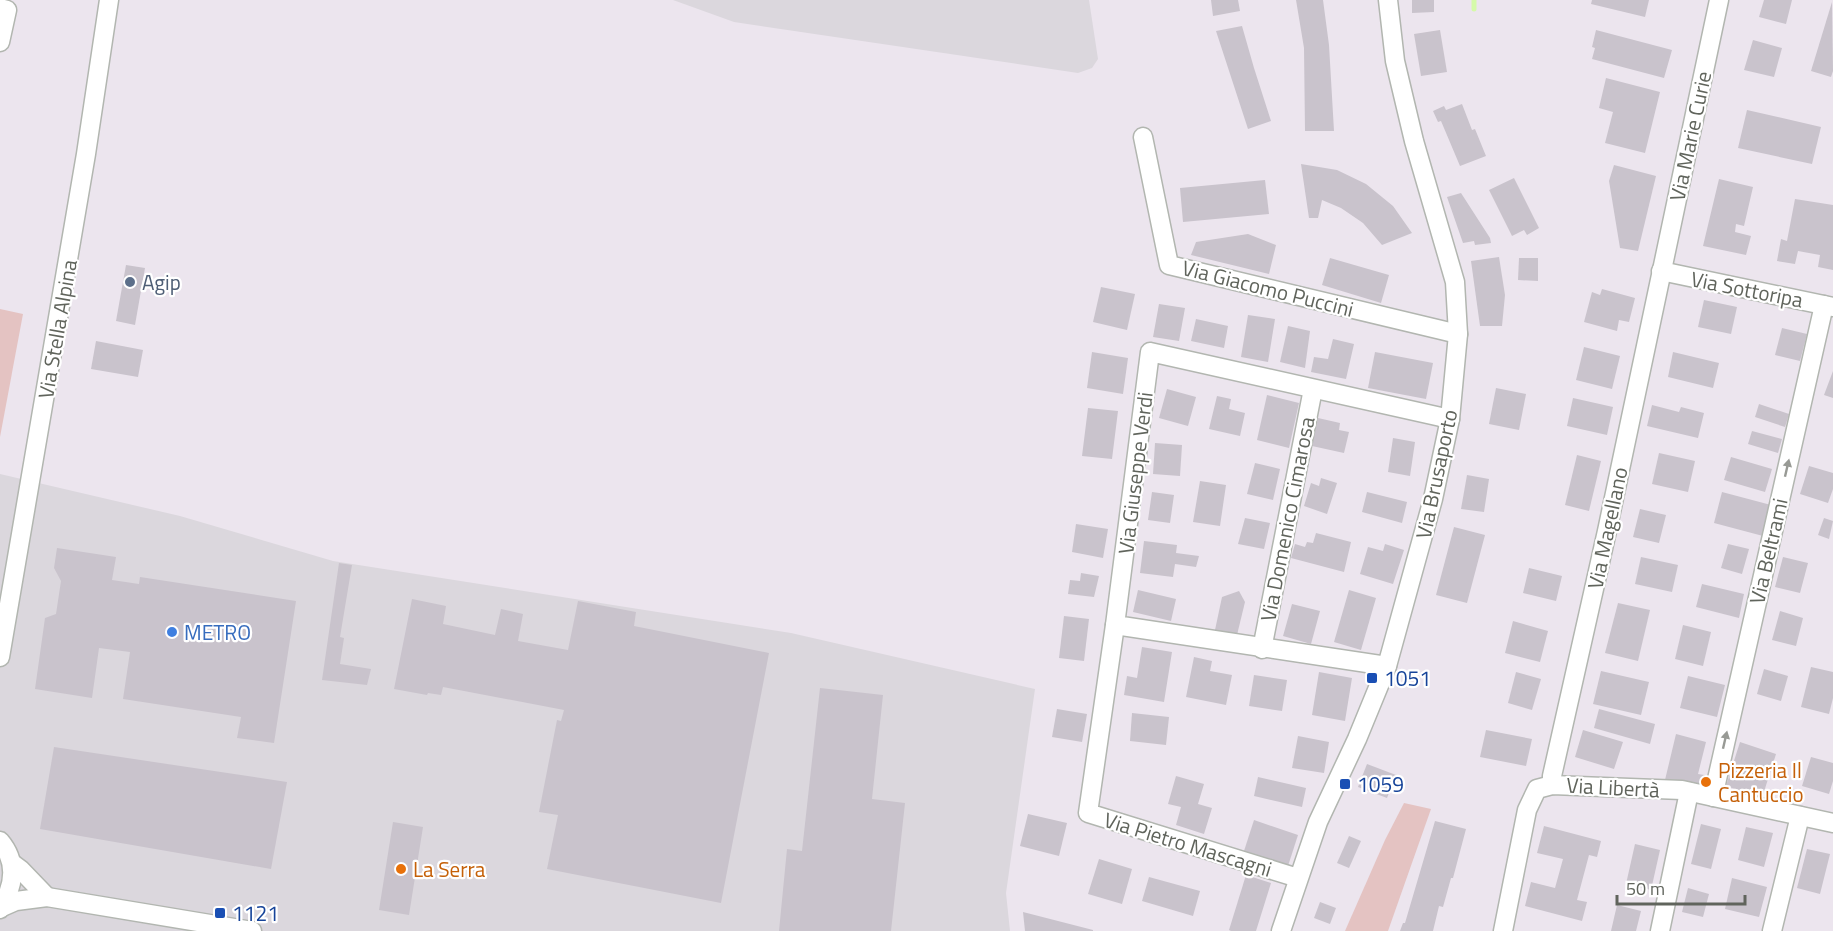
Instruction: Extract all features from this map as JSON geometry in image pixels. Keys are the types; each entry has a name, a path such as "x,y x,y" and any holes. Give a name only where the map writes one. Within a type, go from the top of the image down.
{"street":[{"name":"Via Stella Alpina","path":"0,657 86,154 109,0"},
{"name":"Via Brusaporto","path":"1281,931 1318,822 1357,739 1387,666 1433,499 1450,418 1458,334 1455,282 1414,141 1395,61 1389,0"},
{"name":"Via Marie Curie","path":"1661,271 1719,0"},
{"path":"0,8 7,10 0,42"},
{"name":"Via Giacomo Puccini","path":"1143,138 1169,265 1458,334"},
{"name":"Via Sottoripa","path":"1661,271 1829,306"},
{"name":"Via Magellano","path":"1552,784 1661,271"},
{"name":"Via Beltrami","path":"1713,797 1829,306"},
{"name":"Via Giuseppe Verdi","path":"1115,626 1150,352 1450,418"},
{"name":"Via Domenico Cimarosa","path":"1262,649 1313,389"},
{"path":"1115,626 1387,666"},
{"name":"Via Pietro Mascagni","path":"1115,626 1088,813 1298,878"},
{"name":"Via Libertà","path":"1503,931 1527,810 1537,789 1552,784 1689,792 1833,823"},
{"path":"1660,931 1689,792"},
{"path":"1772,931 1800,816"},
{"path":"0,841 8,850 13,864 8,895 0,908"},
{"path":"13,864 47,897"},
{"path":"0,908 16,901 47,897 252,931"}],"shaded area":[{"path":"673,0 1089,0 1098,59 1092,68 1078,73 734,22"},
{"path":"0,309 23,314 0,437"},
{"path":"0,474 180,516 333,561 791,633 1035,689 1006,893 1010,931 0,931"},
{"path":"1404,803 1431,809 1388,931 1345,931 1385,840"}],"building":[{"path":"1211,0 1238,0 1240,11 1213,16"},
{"path":"1296,0 1323,0 1329,45 1334,131 1305,131 1304,48"},
{"path":"1412,0 1434,0 1434,12 1412,13"},
{"path":"1592,0 1649,0 1645,17 1591,4"},
{"path":"1764,0 1792,0 1786,24 1759,17"},
{"path":"1832,2 1833,71 1831,77 1811,71"},
{"path":"1242,26 1271,121 1248,129 1216,31"},
{"path":"1440,30 1447,72 1421,76 1414,34"},
{"path":"1596,30 1672,50 1664,78 1592,59"},
{"path":"1753,40 1782,48 1774,77 1744,70"},
{"path":"1606,78 1660,92 1645,153 1605,143 1613,112 1599,108"},
{"path":"1462,104 1472,130 1475,129 1486,156 1460,166 1441,121 1438,122 1433,111 1444,106 1446,110"},
{"path":"1747,110 1821,127 1812,164 1738,148"},
{"path":"1301,164 1337,170 1366,184 1393,206 1412,233 1382,245 1363,223 1341,208 1322,200 1318,218 1309,218"},
{"path":"1614,165 1656,176 1638,251 1620,248 1609,181"},
{"path":"1514,178 1539,228 1527,235 1524,230 1512,236 1489,190"},
{"path":"1719,179 1753,187 1744,226 1736,224 1735,232 1751,236 1746,255 1703,246"},
{"path":"1265,180 1269,214 1183,222 1180,188"},
{"path":"1461,193 1491,243 1475,245 1474,241 1463,243 1447,197"},
{"path":"1795,199 1833,205 1833,270 1818,267 1820,255 1798,251 1795,264 1777,261 1781,239 1787,241"},
{"path":"1248,234 1276,245 1269,274 1191,255 1196,242"},
{"path":"1499,257 1505,295 1502,326 1480,326 1471,261"},
{"path":"1330,258 1389,275 1381,303 1322,285"},
{"path":"1519,258 1538,258 1538,281 1518,280"},
{"path":"126,265 145,268 135,325 116,321"},
{"path":"1101,287 1135,294 1127,330 1093,322"},
{"path":"1602,289 1635,298 1629,322 1619,320 1617,331 1584,322 1592,292 1600,295"},
{"path":"1704,300 1737,307 1731,334 1698,327"},
{"path":"1159,304 1185,308 1179,341 1153,337"},
{"path":"1248,315 1275,319 1268,362 1241,357"},
{"path":"1196,319 1228,326 1224,348 1191,341"},
{"path":"1288,326 1310,331 1305,368 1280,362"},
{"path":"1782,328 1807,334 1800,361 1775,355"},
{"path":"1333,339 1354,344 1346,379 1311,372 1314,357 1328,359"},
{"path":"96,341 143,350 138,377 91,369"},
{"path":"1584,347 1620,356 1612,389 1576,380"},
{"path":"1092,352 1128,358 1123,394 1087,388"},
{"path":"1375,352 1433,363 1426,399 1368,388"},
{"path":"1673,352 1719,363 1713,388 1668,377"},
{"path":"1833,371 1833,398 1824,395"},
{"path":"1496,388 1526,394 1519,430 1489,424"},
{"path":"1167,389 1196,397 1188,426 1159,418"},
{"path":"1267,395 1299,403 1289,448 1257,440"},
{"path":"1217,396 1231,399 1229,409 1245,413 1240,436 1209,429"},
{"path":"1573,398 1613,407 1607,435 1567,426"},
{"path":"1759,404 1789,414 1785,427 1755,417"},
{"path":"1652,405 1679,412 1681,407 1704,413 1698,438 1647,426"},
{"path":"1088,408 1118,411 1112,459 1082,456"},
{"path":"1318,418 1340,423 1339,430 1349,432 1344,453 1312,446"},
{"path":"1752,431 1782,439 1778,453 1748,444"},
{"path":"1393,438 1415,442 1410,476 1388,472"},
{"path":"1155,443 1182,445 1180,476 1153,474"},
{"path":"1659,453 1695,461 1688,492 1652,484"},
{"path":"1577,455 1601,461 1589,511 1565,505"},
{"path":"1731,457 1772,469 1765,492 1724,480"},
{"path":"1255,463 1280,469 1273,500 1247,494"},
{"path":"1809,466 1833,473 1833,489 1828,503 1800,494"},
{"path":"1467,475 1489,479 1484,512 1461,509"},
{"path":"1321,478 1337,483 1327,514 1304,506 1311,483 1319,486"},
{"path":"1200,481 1226,485 1220,526 1193,522"},
{"path":"1152,492 1174,495 1170,523 1148,520"},
{"path":"1367,492 1407,502 1402,523 1362,512"},
{"path":"1722,492 1771,505 1763,536 1714,523"},
{"path":"1640,509 1666,515 1659,543 1633,537"},
{"path":"1245,518 1270,523 1264,549 1238,544"},
{"path":"1824,518 1833,521 1829,539 1818,535"},
{"path":"1076,524 1108,529 1103,558 1072,552"},
{"path":"1454,527 1485,535 1467,603 1436,595"},
{"path":"1316,533 1351,542 1344,572 1291,558 1295,544 1305,547 1307,542 1313,543"},
{"path":"1144,541 1177,545 1176,553 1199,556 1196,567 1175,564 1173,577 1140,573"},
{"path":"1385,544 1404,550 1393,584 1360,574 1368,547 1383,551"},
{"path":"1728,544 1749,549 1742,574 1721,568"},
{"path":"57,548 116,557 112,580 139,584 140,577 296,601 274,743 237,738 241,717 123,699 130,652 99,648 92,698 35,689 45,618 56,614 61,581 54,568"},
{"path":"1641,557 1678,565 1672,592 1635,584"},
{"path":"1783,557 1808,563 1800,593 1775,587"},
{"path":"339,563 352,565 340,637 344,638 340,664 371,669 367,685 322,680"},
{"path":"1529,568 1562,576 1556,601 1523,593"},
{"path":"1081,573 1099,576 1094,597 1068,594 1070,580 1080,581"},
{"path":"1702,584 1744,594 1739,618 1696,607"},
{"path":"1138,590 1176,599 1171,621 1133,612"},
{"path":"1349,590 1376,598 1361,650 1334,642"},
{"path":"1239,591 1245,602 1237,635 1215,630 1222,597"},
{"path":"412,599 446,606 443,624 495,635 501,609 523,614 518,641 568,650 578,601 636,612 634,626 769,653 721,903 547,869 558,815 539,812 557,720 561,721 564,710 443,687 441,695 394,689"},
{"path":"1618,603 1650,610 1638,661 1605,653"},
{"path":"1292,604 1320,611 1311,644 1283,636"},
{"path":"1780,611 1803,618 1796,646 1772,640"},
{"path":"1064,616 1089,619 1084,661 1059,658"},
{"path":"1513,621 1548,631 1540,662 1505,653"},
{"path":"1683,625 1711,632 1703,666 1675,659"},
{"path":"1142,647 1172,652 1164,702 1124,695 1127,676 1137,678"},
{"path":"1194,657 1212,661 1210,671 1232,675 1226,705 1186,697"},
{"path":"1811,667 1833,672 1833,698 1829,714 1801,707"},
{"path":"1764,669 1788,676 1781,701 1757,694"},
{"path":"1601,671 1649,682 1641,715 1593,704"},
{"path":"1319,672 1352,678 1345,721 1312,715"},
{"path":"1516,672 1541,679 1532,710 1508,703"},
{"path":"1254,675 1287,680 1282,711 1249,706"},
{"path":"1688,676 1725,685 1717,717 1680,708"},
{"path":"820,688 883,695 872,799 905,803 891,931 779,931 787,849 802,851"},
{"path":"1057,709 1087,714 1082,742 1052,737"},
{"path":"1599,709 1655,724 1650,744 1594,728"},
{"path":"1132,713 1169,717 1166,745 1130,741"},
{"path":"1486,730 1532,739 1526,766 1480,757"},
{"path":"1583,730 1623,742 1614,769 1575,757"},
{"path":"1676,734 1706,742 1698,774 1711,776 1707,791 1665,780"},
{"path":"1298,736 1329,742 1324,773 1292,768"},
{"path":"1740,742 1776,754 1762,798 1726,786"},
{"path":"54,747 287,782 271,869 40,829"},
{"path":"1811,757 1833,763 1833,781 1829,794 1802,786"},
{"path":"1367,764 1396,775 1387,798 1358,787"},
{"path":"1176,776 1204,784 1198,804 1212,808 1204,834 1176,825 1181,807 1168,804"},
{"path":"1258,777 1306,788 1302,807 1254,796"},
{"path":"1028,814 1067,823 1059,856 1020,846"},
{"path":"1254,820 1298,835 1288,866 1244,851"},
{"path":"1435,821 1466,829 1453,878 1451,878 1443,907 1439,906 1433,931 1400,931 1405,923"},
{"name":"La Serra","path":"393,822 423,827 409,915 379,910"},
{"path":"1701,824 1721,829 1711,869 1691,864"},
{"path":"1544,826 1601,841 1597,857 1589,855 1577,900 1587,902 1582,921 1525,906 1531,882 1555,888 1563,859 1537,853"},
{"path":"1746,827 1773,833 1764,867 1738,860"},
{"path":"1349,836 1361,841 1349,868 1337,863"},
{"path":"1635,844 1660,850 1651,890 1626,884"},
{"path":"1807,849 1830,854 1820,894 1797,888"},
{"path":"1099,859 1132,869 1122,904 1088,894"},
{"path":"1246,875 1271,883 1256,931 1231,931 1229,930"},
{"path":"1149,877 1200,891 1193,916 1142,901"},
{"path":"1732,878 1767,887 1759,917 1725,909"},
{"path":"1688,888 1709,894 1703,917 1682,912"},
{"path":"1320,902 1336,908 1330,924 1314,918"},
{"path":"1617,905 1641,911 1636,931 1611,931"},
{"path":"1023,912 1093,930 1093,931 1025,931"}],"waterway":[{"path":"1474,0 1474,9"}],"place":[{"name":"Agip","path":"130,282"},
{"name":"METRO","path":"172,632"},
{"name":"1051","path":"1372,678"},
{"name":"Pizzeria Il Cantuccio","path":"1706,782"},
{"name":"1059","path":"1345,784"},
{"name":"La Serra","path":"401,869"},
{"name":"1121","path":"220,913"}]}
